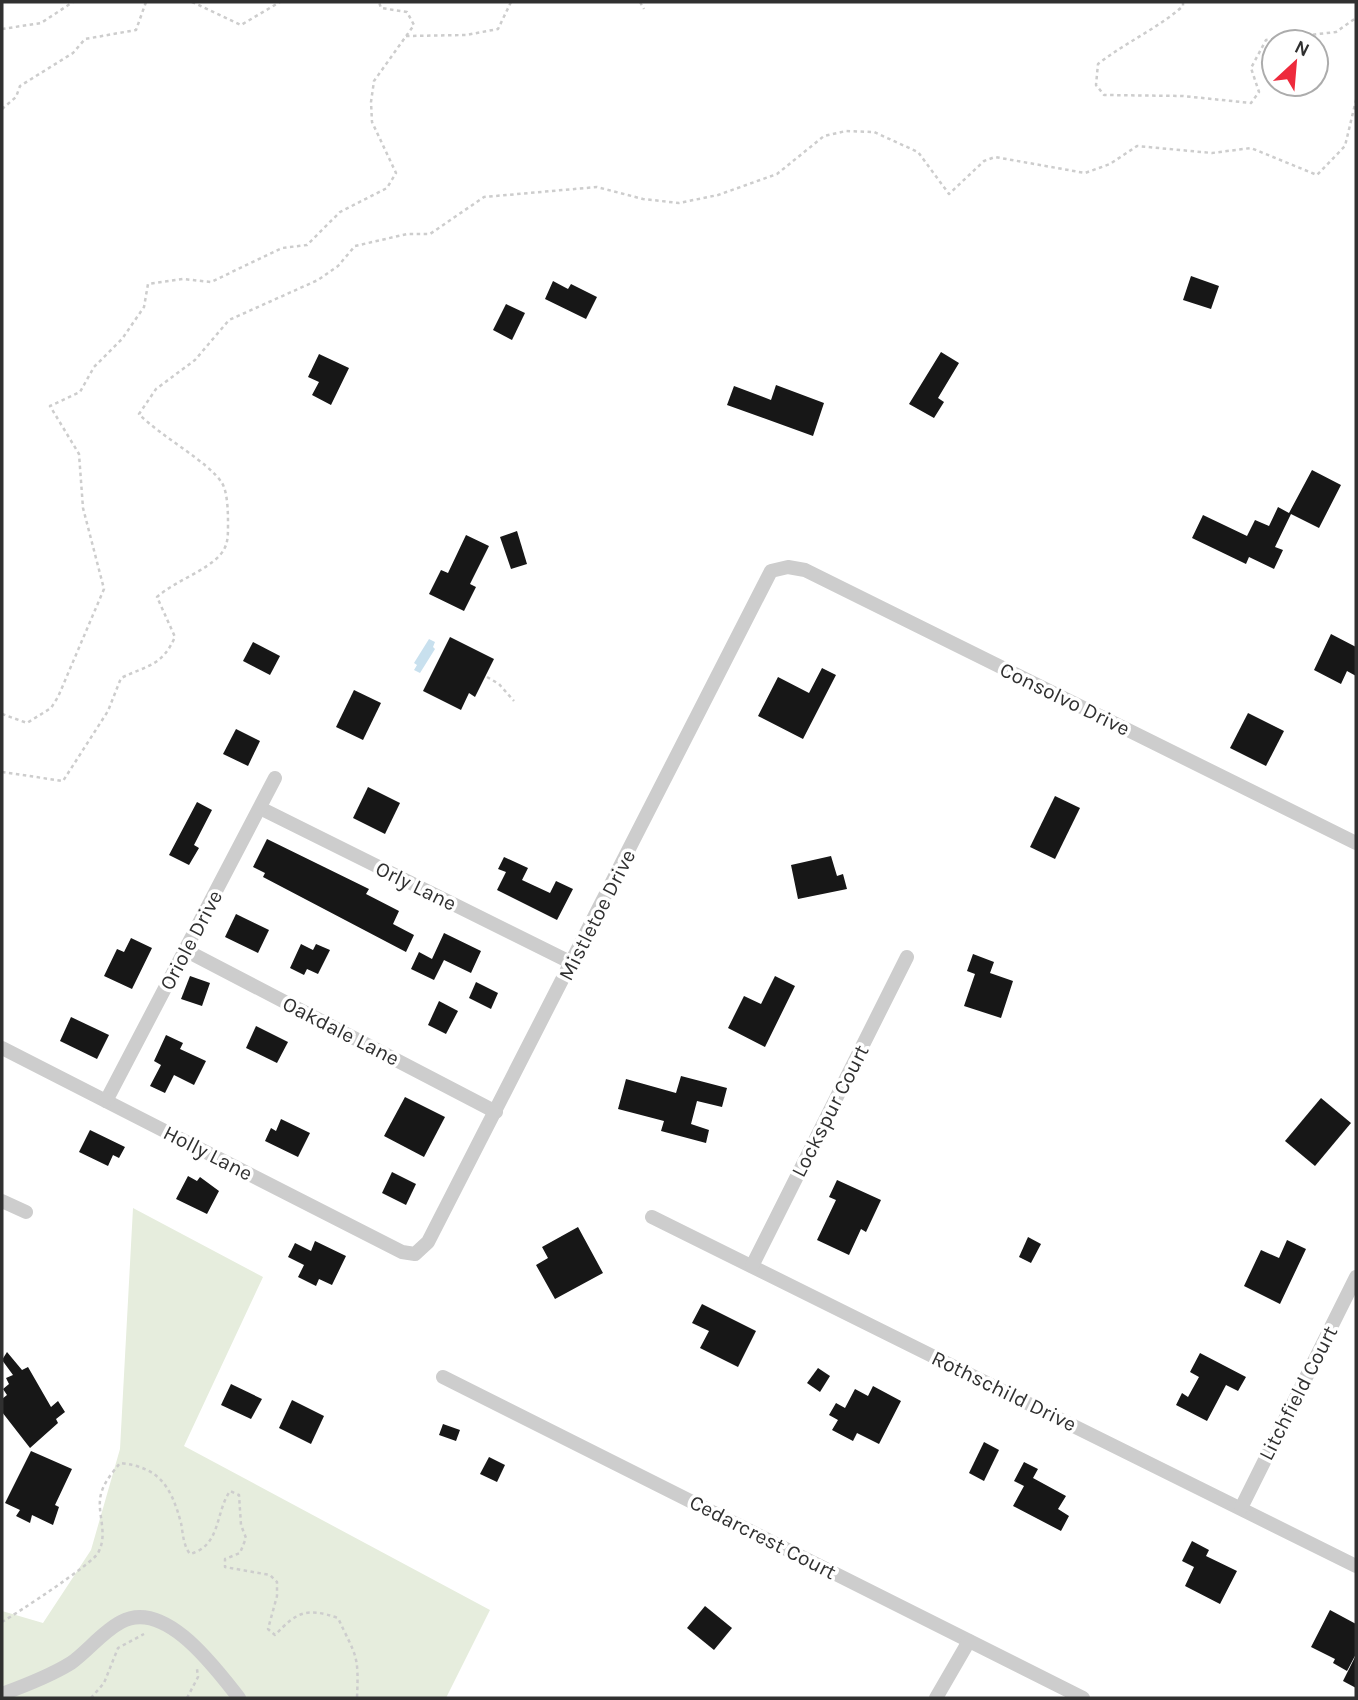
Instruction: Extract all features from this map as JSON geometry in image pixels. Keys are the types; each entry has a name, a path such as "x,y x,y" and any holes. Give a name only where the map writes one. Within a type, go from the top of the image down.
{"street":[{"name":"Consolvo Drive","path":"771,571 788,567 805,570 1356,843"},
{"name":"Mistletoe Drive","path":"415,1254 428,1242 496,1112 771,571"},
{"name":"Oriole Drive","path":"106,1101 275,778"},
{"name":"Orly Lane","path":"260,808 572,963"},
{"name":"Oakdale Lane","path":"186,950 496,1112"},
{"name":"Lockspur Court","path":"752,1266 907,957"},
{"name":"Holly Lane","path":"2,1048 402,1252 415,1254"},
{"path":"2,1201 26,1212"},
{"name":"Rothschild Drive","path":"652,1217 1356,1566"},
{"name":"Litchfield Court","path":"1241,1508 1356,1277"},
{"name":"Cedarcrest Court","path":"443,1377 1083,1698"},
{"path":"2,1694 70,1663 121,1622 133,1618 166,1623 180,1632 239,1698"},
{"path":"936,1698 969,1641"}],"path":[{"path":"2,29 41,23 72,2"},
{"path":"2,109 16,97 20,86 73,53 85,39 136,30 146,2"},
{"path":"192,2 241,25 280,2"},
{"path":"2,714 27,723 51,708 76,658 104,589 83,508 79,454 50,406 80,392 94,367 122,339 144,307 148,284 183,279 211,282 282,248 307,245 340,212 387,188 396,173 372,122 374,81 414,25 407,12 381,8 379,2"},
{"path":"406,36 466,35 498,29 511,2"},
{"path":"640,2 644,9"},
{"path":"1183,2 1163,24 1120,46 1098,64 1096,85 1104,95 1183,96 1251,103 1259,92 1251,68 1266,40 1336,32 1356,18"},
{"path":"2,772 63,781 108,712 121,678 159,663 169,649 175,636 157,597 170,585 218,557 228,543 228,515 222,484 203,464 155,431 139,414 156,388 195,360 229,320 318,280 338,265 355,246 407,234 430,234 484,197 597,187 643,199 679,203 718,195 777,174 824,136 846,131 874,132 918,152 950,194 984,160 995,157 1085,173 1110,164 1137,146 1212,153 1251,148 1317,175 1345,146 1356,100"},
{"path":"487,677 499,684 514,701"},
{"path":"2,1622 73,1575 98,1553 103,1520 99,1497 106,1481 121,1462 142,1465 161,1478 180,1520 186,1548 190,1554 202,1551 211,1541 230,1491 239,1495 241,1525 246,1538 240,1553 225,1559 225,1567 270,1575 277,1582 277,1596 268,1629 275,1635 295,1615 314,1612 338,1618 354,1646 359,1668 357,1698"},
{"path":"91,1698 104,1684 118,1648 150,1631"},
{"path":"187,1698 198,1677 196,1660"}],"green space":[{"path":"133,1208 263,1277 184,1446 490,1610 446,1698 2,1698 2,1611 43,1623 91,1550 120,1449"}],"water":[{"path":"429,639 435,642 435,649 420,673 414,670 417,665 414,663"}],"building":[{"path":"1191,276 1219,286 1211,309 1183,300"},
{"path":"553,281 568,289 571,284 597,297 586,319 545,299"},
{"path":"506,304 525,313 512,340 493,330"},
{"path":"941,352 959,363 938,398 944,402 934,418 909,404"},
{"path":"319,354 349,368 331,405 312,395 319,382 308,377"},
{"path":"776,385 824,403 813,436 727,405 734,386 771,400"},
{"path":"1312,470 1341,485 1319,528 1291,514 1275,547 1283,550 1274,569 1249,557 1246,564 1192,538 1203,515 1247,536 1255,520 1269,526 1278,507 1289,513"},
{"path":"517,531 527,564 511,569 500,537"},
{"path":"466,535 489,546 470,584 476,587 464,611 429,594 441,570 448,573"},
{"path":"1331,634 1356,647 1356,676 1347,671 1341,684 1314,670"},
{"path":"450,637 494,659 475,697 469,693 461,710 423,691"},
{"path":"253,642 280,656 270,675 243,661"},
{"path":"822,668 836,675 803,739 758,716 778,677 809,693"},
{"path":"354,690 381,703 363,740 336,727"},
{"path":"1248,713 1284,731 1266,766 1230,748"},
{"path":"236,729 260,741 248,766 223,754"},
{"path":"368,787 400,803 385,834 353,818"},
{"path":"1055,796 1080,808 1055,859 1030,847"},
{"path":"197,802 212,810 194,845 199,848 189,865 169,855"},
{"path":"267,839 369,889 366,894 399,911 393,924 414,935 406,952 263,877 265,873 253,867"},
{"path":"831,856 837,876 843,874 847,889 798,899 791,865"},
{"path":"504,857 528,868 522,880 550,893 556,881 573,889 557,920 497,890 506,872 498,869"},
{"path":"236,914 269,930 258,953 225,937"},
{"path":"444,933 481,951 471,973 444,960 434,980 411,969 419,952 432,959"},
{"path":"131,938 152,948 132,989 104,976 117,949 124,952"},
{"path":"301,944 313,950 316,944 330,950 318,974 307,969 304,975 290,968"},
{"path":"973,954 994,962 990,973 1013,981 1001,1018 964,1006 975,974 967,971"},
{"path":"190,976 210,983 202,1006 181,999"},
{"path":"775,976 795,986 765,1047 728,1028 744,996 761,1004"},
{"path":"476,982 498,993 491,1009 469,998"},
{"path":"439,1001 458,1011 446,1034 428,1025"},
{"path":"71,1017 109,1035 97,1059 60,1041"},
{"path":"256,1026 288,1042 277,1063 246,1048"},
{"path":"166,1035 183,1043 180,1049 206,1061 194,1085 174,1075 165,1093 150,1086 161,1065 154,1061"},
{"path":"681,1076 727,1088 722,1107 697,1101 691,1124 709,1130 706,1143 661,1131 664,1121 618,1109 626,1079 676,1093"},
{"path":"405,1097 445,1117 424,1157 384,1136"},
{"path":"1321,1098 1351,1123 1315,1166 1285,1141"},
{"path":"281,1119 310,1133 298,1157 265,1141 271,1128 276,1131"},
{"path":"90,1130 125,1147 119,1158 113,1155 108,1166 79,1152"},
{"path":"392,1172 416,1184 406,1205 382,1193"},
{"path":"188,1176 197,1181 200,1177 219,1191 207,1214 176,1199"},
{"path":"837,1180 881,1200 866,1232 861,1229 849,1255 817,1240 836,1200 829,1197"},
{"path":"578,1227 603,1273 555,1299 536,1265 548,1258 542,1247"},
{"path":"1028,1237 1041,1244 1031,1263 1019,1257"},
{"path":"1287,1240 1306,1249 1280,1304 1244,1286 1261,1250 1279,1258"},
{"path":"315,1241 346,1256 332,1285 319,1279 316,1286 298,1277 304,1265 288,1257 295,1243 311,1251"},
{"path":"702,1304 756,1331 738,1367 700,1348 709,1331 692,1323"},
{"path":"7,1352 22,1370 28,1367 51,1407 58,1401 65,1412 56,1419 58,1423 30,1448 2,1412 2,1399 7,1395 3,1389 9,1384 6,1378 13,1375 2,1360"},
{"path":"1200,1353 1246,1377 1238,1391 1226,1385 1207,1421 1176,1405 1182,1393 1188,1397 1199,1377 1190,1372"},
{"path":"818,1368 830,1376 820,1392 807,1383"},
{"path":"231,1384 262,1399 251,1419 221,1405"},
{"path":"873,1386 901,1401 879,1444 857,1433 853,1441 832,1430 838,1420 829,1415 836,1403 845,1408 855,1389 868,1396"},
{"path":"292,1400 324,1416 311,1444 279,1428"},
{"path":"443,1424 460,1430 456,1441 439,1435"},
{"path":"984,1442 999,1450 984,1481 969,1473"},
{"path":"31,1451 72,1469 55,1505 59,1507 53,1525 32,1515 30,1523 16,1516 20,1510 5,1503"},
{"path":"489,1457 505,1465 497,1482 480,1474"},
{"path":"1024,1462 1038,1469 1033,1478 1066,1496 1058,1509 1069,1516 1061,1531 1013,1506 1024,1486 1014,1481"},
{"path":"1192,1541 1209,1550 1206,1556 1237,1571 1220,1604 1185,1586 1194,1567 1182,1561"},
{"path":"705,1606 732,1628 714,1650 687,1628"},
{"path":"1330,1610 1356,1624 1356,1654 1347,1671 1333,1663 1335,1659 1311,1647"},
{"path":"1356,1655 1356,1688 1343,1681"}]}
